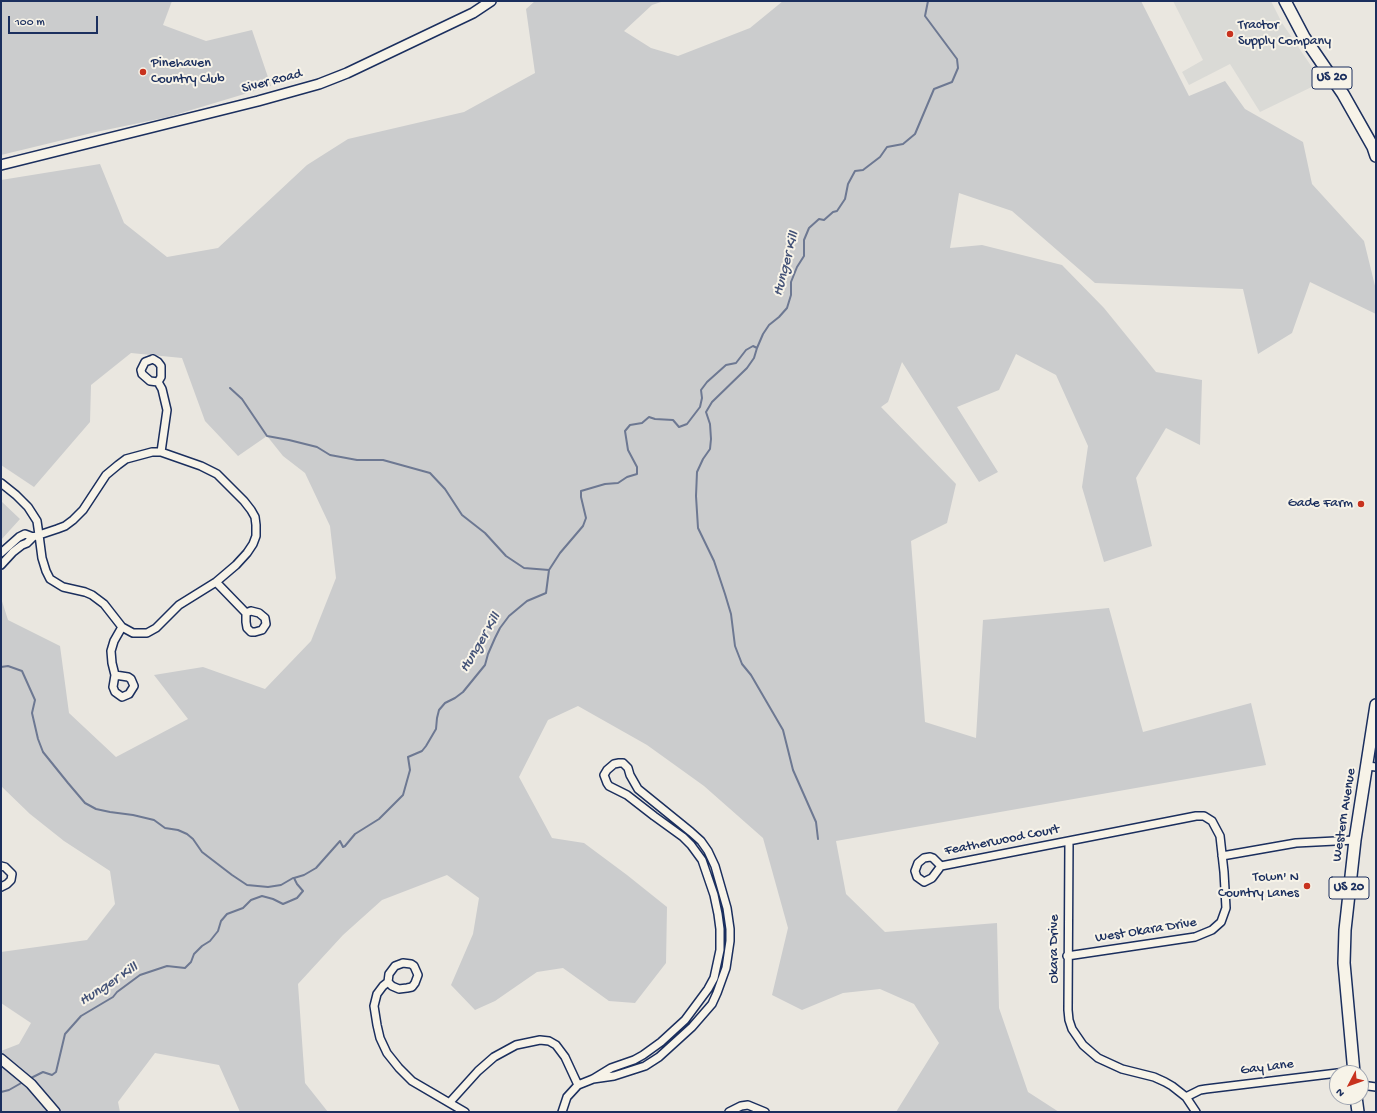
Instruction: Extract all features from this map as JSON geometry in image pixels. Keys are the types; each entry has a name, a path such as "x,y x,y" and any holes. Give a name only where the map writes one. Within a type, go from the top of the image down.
{"main road":[{"name":"US 20","path":"1285,1 1304,37 1343,94 1373,147 1376,156"},
{"name":"Western Avenue","path":"1353,1065 1344,963 1345,930 1355,840 1372,767 1376,705"}],"street":[{"name":"Siver Road","path":"1,165 258,101 319,84 347,73 473,13 491,1"},
{"path":"158,382 162,389 167,410 161,452"},
{"path":"1,482 30,510 37,521 36,536 50,579 63,587 85,592 99,599 122,627 133,633 151,631 156,628 179,605 216,582 247,553 256,536 255,517 251,510 217,474 201,466 161,452 145,453 126,459 106,475 83,510 65,526 36,536 13,552 1,565"},
{"path":"1,553 19,537 25,534 36,536"},
{"path":"216,582 246,613"},
{"path":"115,675 111,651 114,641 122,627"},
{"path":"562,1112 567,1097 578,1085 593,1079 611,1068 634,1060 652,1049 691,1013 714,978 720,950 720,929 714,895 702,860 691,845 678,834 627,794 609,786 604,775 614,764 619,763 626,765 638,789 683,825 701,841 708,851 715,866 723,894 730,929 730,942 722,982 712,1004 692,1026 659,1057 638,1070 593,1079"},
{"name":"West Okara Drive","path":"1067,956 1195,937 1212,930 1221,922 1226,908 1220,836 1212,821 1204,816 1069,841"},
{"path":"678,834 683,825"},
{"path":"1222,856 1296,843 1355,840"},
{"name":"Featherwood Court","path":"941,866 1069,841"},
{"name":"Okara Drive","path":"1069,841 1067,956 1068,1010 1072,1029 1083,1045 1098,1058 1122,1069 1154,1077 1165,1082 1186,1097 1196,1112"},
{"path":"1,866 6,867 12,874 11,880 1,887"},
{"path":"714,895 723,894"},
{"path":"388,982 392,986 399,989 412,987 417,978 417,970 411,964 398,964 391,970 388,982 377,994 374,1006 378,1031 388,1053 399,1068 412,1081 465,1112"},
{"path":"714,978 722,982"},
{"path":"450,1102 478,1071 494,1057 516,1045 540,1040 549,1041 556,1045 565,1057 578,1085"},
{"path":"652,1049 659,1057"},
{"path":"1,1059 31,1084 55,1112"},
{"name":"Gay Lane","path":"1186,1097 1200,1090 1206,1089 1329,1075"},
{"path":"729,1112 741,1106 748,1105 765,1112"}],"shaded area":[{"name":"Pinehaven Country Club","path":"1,1 172,1 163,25 206,41 252,30 271,86 168,117 96,132 1,155"},
{"path":"535,1 664,1 652,5 624,31 651,48 678,56 750,28 783,1 1141,1 1189,96 1225,81 1245,109 1303,142 1312,184 1364,241 1376,290 1376,314 1310,282 1292,333 1258,354 1243,289 1095,283 1012,211 959,193 950,248 982,245 1062,265 1104,308 1156,372 1202,380 1200,445 1166,428 1136,478 1152,546 1104,562 1082,487 1088,446 1056,375 1016,354 999,390 957,407 998,472 979,482 902,362 888,402 881,407 956,484 947,523 911,541 925,722 976,738 983,620 1109,608 1143,732 1251,703 1266,765 836,841 846,894 885,932 997,923 999,1008 1028,1092 1059,1112 896,1112 939,1043 914,1004 880,989 843,993 802,1010 772,995 788,928 763,838 704,786 647,745 578,706 548,720 519,777 552,838 584,843 667,907 666,963 635,1003 609,1001 563,968 537,972 495,1001 475,1010 451,985 473,934 479,898 447,875 382,900 343,935 298,984 305,1083 328,1112 240,1112 219,1065 155,1053 118,1102 120,1112 1,1112 1,1051 19,1044 31,1023 1,1003 1,952 87,940 115,904 110,871 64,841 30,814 1,786 1,598 8,620 60,646 69,713 116,757 188,719 154,675 203,667 265,689 311,641 336,578 330,526 305,473 283,456 267,436 238,456 205,421 182,358 131,353 91,385 90,422 34,487 1,465 1,180 100,164 124,223 167,257 218,248 307,165 348,139 464,112 535,73 526,9"},
{"path":"1173,1 1271,1 1282,23 1322,82 1260,112 1230,64 1189,85 1182,72 1203,60"},
{"path":"1,501 20,519 1,540"}],"waterway":[{"name":"Hunger Kill","path":"29,1079 43,1072 52,1075 56,1072 65,1034 81,1016 113,997 117,992 140,975 167,966 185,968 191,962 194,954 210,941 218,931 221,921 227,914 243,908 251,900 262,896 283,904 297,898 303,891 294,878 304,875 316,868 340,841 343,847 345,846 355,834 379,819 403,795 410,770 408,757 422,751 426,746 436,729 439,710 445,703 463,692 485,665 495,638 509,616 527,601 546,593 549,570 560,553 583,526 586,518 581,491 605,484 618,483 627,477 637,474 637,467 628,450 625,431 630,425 642,423 649,417 655,419 673,420 679,427 687,424 700,407 702,398 701,390 707,382 726,365 736,363 746,350 753,346 757,348 769,325 787,308 791,295 791,282 797,267 804,256 804,240 809,228 819,219 824,220 833,212 837,211 845,199 848,184 855,171 863,170 880,157 887,147 903,144 915,134 934,89 952,82 958,68 957,59 925,16 928,1"},
{"path":"757,348 754,358 747,368 712,402 706,412 710,424 711,439 710,449 697,472 696,496 698,528 714,561 725,594 731,614 735,646 742,664 751,675 783,730 793,770 816,822 818,839"},
{"path":"230,388 242,399 267,436 317,447 330,455 357,460 383,460 430,473 445,489 462,515 485,533 506,556 524,568 549,570"},
{"path":"1,667 8,666 22,671 35,700 32,713 38,739 43,752 85,803 96,809 154,820 165,828 178,830 187,834 193,839 202,852 247,885 268,887 281,885 293,878"},
{"name":"Hunger Kill","path":"1,1092 9,1090 23,1082"}],"place":[{"name":"Tractor Supply Company","path":"1230,34"},
{"name":"Pinehaven Country Club","path":"143,72"},
{"name":"Gade Farm","path":"1361,504"},
{"name":"Town' N Country Lanes","path":"1307,886"}]}
